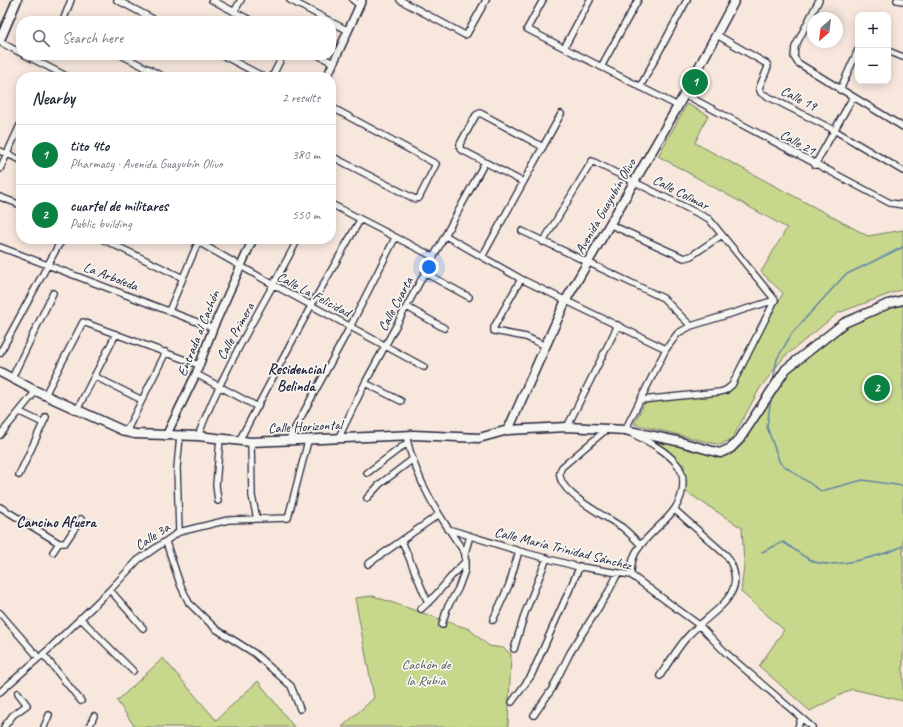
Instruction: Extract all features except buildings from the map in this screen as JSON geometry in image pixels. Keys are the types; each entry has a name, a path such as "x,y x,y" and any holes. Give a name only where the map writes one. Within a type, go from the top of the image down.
{"main road":[{"path":"0,41 17,0"},
{"name":"Avenida Guayubín Olivo","path":"508,430 566,300 678,106 735,0"},
{"name":"Calle Horizontal","path":"0,372 77,410 126,432 135,434 198,436 251,442 308,441 339,437 406,439 479,438 508,430 567,427 625,430 677,441 720,453 731,448 739,440 786,369 844,323 888,304 903,300"}],"street":[{"path":"63,16 71,0"},
{"path":"116,0 147,16"},
{"path":"212,0 242,16"},
{"path":"234,12 241,0"},
{"path":"290,0 320,16"},
{"path":"336,56 361,3 353,0"},
{"path":"400,0 465,35 467,34 486,0"},
{"path":"543,0 527,29 678,106"},
{"path":"564,48 590,0"},
{"path":"601,67 638,0"},
{"path":"640,87 687,0"},
{"path":"819,0 795,47 794,57 798,63 840,90 903,127"},
{"path":"336,24 347,30"},
{"name":"Calle 19","path":"717,35 767,64 768,67 759,88 761,92 834,130 903,171"},
{"path":"0,41 16,50"},
{"path":"891,52 903,57"},
{"path":"840,90 855,57"},
{"path":"35,60 58,72"},
{"path":"131,60 155,72"},
{"path":"232,60 254,72"},
{"path":"274,72 280,60"},
{"path":"327,60 333,63"},
{"path":"329,72 334,60"},
{"name":"Calle 21","path":"684,94 815,165 890,203 903,205"},
{"path":"815,165 853,97"},
{"path":"336,110 434,162 436,167 419,198 415,200 336,159"},
{"path":"523,182 459,147 478,113 542,147"},
{"path":"482,257 561,114"},
{"path":"0,169 16,134"},
{"path":"0,151 16,158"},
{"name":"Calle Colimar","path":"543,242 592,161 709,219 775,300"},
{"name":"Calle Cuarta","path":"339,437 365,383 485,162"},
{"path":"0,197 16,203"},
{"path":"336,207 434,257"},
{"path":"239,441 311,306 360,220"},
{"path":"609,224 684,258 691,256 722,235"},
{"path":"522,231 663,298 691,326"},
{"path":"446,236 522,279 666,349"},
{"path":"288,441 350,327 395,238"},
{"path":"0,353 61,244"},
{"path":"112,244 183,278"},
{"path":"169,311 196,244"},
{"name":"Calle La Felicidad","path":"203,244 274,286 424,367"},
{"name":"Entrada al Cachón","path":"166,436 196,374 213,328 251,244"},
{"name":"Calle Primera","path":"198,436 219,386 295,244"},
{"name":"La Arboleda","path":"0,247 213,328"},
{"path":"425,273 469,297"},
{"path":"522,279 494,327 494,330 496,332 520,335 546,346"},
{"path":"12,378 53,293"},
{"path":"631,575 635,554 641,545 675,510 680,503 683,488 683,478 676,463 662,451 625,430 666,349 678,333 691,326 775,300"},
{"path":"641,400 720,392 726,390 732,385 775,300"},
{"path":"407,307 444,328"},
{"path":"45,395 83,322 199,365"},
{"path":"567,427 618,325"},
{"path":"77,410 116,334"},
{"path":"126,432 166,352"},
{"path":"196,374 258,407"},
{"path":"94,376 142,400"},
{"path":"365,383 401,402"},
{"path":"0,435 36,391"},
{"path":"19,475 44,420 20,412"},
{"path":"607,429 562,467 560,476 563,483 580,502 623,528 641,545"},
{"path":"179,532 177,468 180,436"},
{"path":"218,501 216,485 220,439"},
{"path":"367,473 406,439 413,459 438,515 465,553"},
{"name":"Calle 3a","path":"0,692 41,656 110,590 138,560 179,532 228,520 288,518 308,441"},
{"path":"251,442 252,496 257,519"},
{"path":"367,498 380,484 413,459"},
{"path":"0,507 59,543 65,543 81,519"},
{"path":"660,676 688,636 730,596 734,589 736,573 727,556 675,510"},
{"path":"368,564 438,515"},
{"name":"Calle María Trinidad Sánchez","path":"448,529 519,551 580,566 631,575 700,625 726,653 812,727"},
{"path":"442,625 447,608 462,580 466,561 465,553 470,536"},
{"path":"402,541 428,603"},
{"path":"166,542 180,584 189,603 216,629 254,653 291,686 300,709"},
{"path":"53,552 59,543"},
{"path":"493,620 509,584 519,551"},
{"path":"514,649 525,613 547,558"},
{"path":"421,609 466,561"},
{"path":"512,702 531,676 580,566"},
{"path":"534,715 552,689 570,653 609,591 618,573"},
{"path":"110,590 143,628"},
{"path":"0,613 81,701"},
{"path":"80,618 133,671"},
{"path":"4,727 13,715 27,705 18,693"},
{"path":"44,727 49,715"},
{"path":"89,727 94,716"},
{"path":"798,727 801,718"}],"green space":[{"path":"687,104 708,115 695,143 868,236 903,230 903,289 838,313 784,357 760,388 732,439 720,445 634,424 645,402 728,394 783,293 761,272 787,228 658,156"},
{"path":"903,302 903,701 852,689 810,711 759,666 784,630 741,592 744,565 742,528 685,491 684,465 648,437 697,449 717,457 731,455 742,443 767,395 785,370 844,325"},
{"name":"Cachón de la Rubia","path":"373,596 469,629 489,646 503,648 511,654 508,727 342,727 374,698 355,598"},
{"path":"163,658 216,720 258,681 294,727 135,727 117,701"}],"waterway":[{"path":"773,382 777,359 792,333 845,275 903,247"},
{"path":"771,397 767,427 780,463 821,491 863,480 903,486"},
{"path":"762,552 783,542 815,562 835,564 873,557 903,546"}],"place":[{"name":"tito 4to","path":"695,82"},
{"name":"cuartel de militares","path":"877,388"}],"district":[{"name":"Residencial Belinda","path":"296,378"},
{"name":"Cancino Afuera","path":"56,522"}]}
